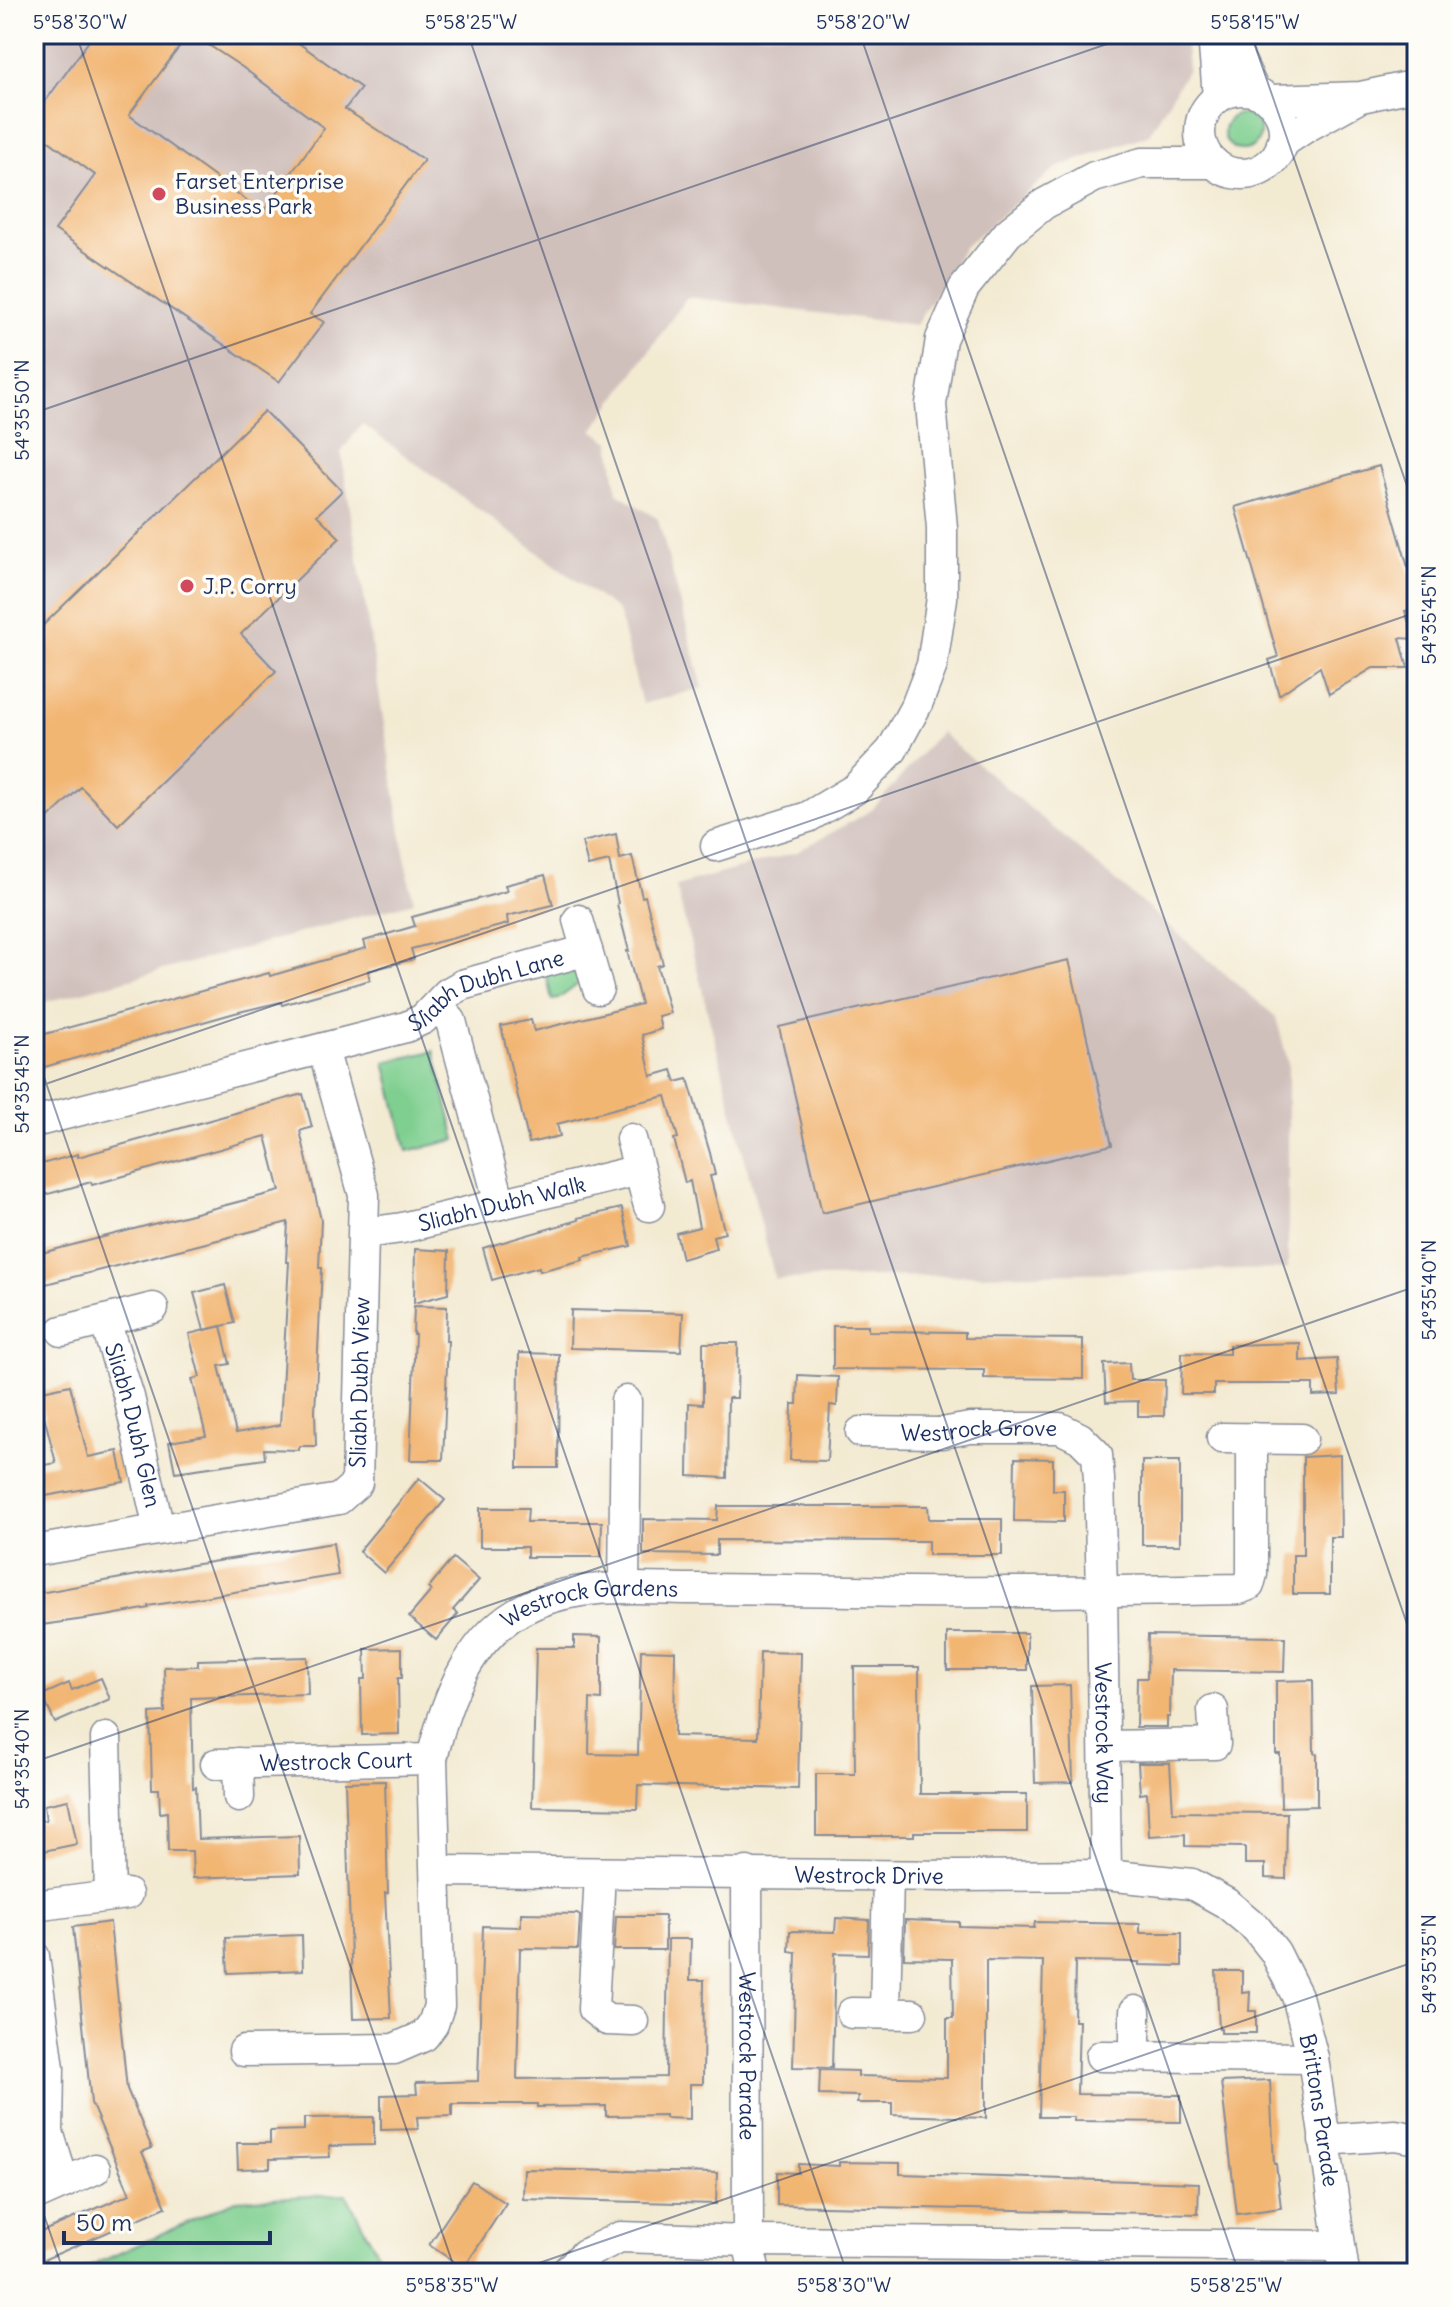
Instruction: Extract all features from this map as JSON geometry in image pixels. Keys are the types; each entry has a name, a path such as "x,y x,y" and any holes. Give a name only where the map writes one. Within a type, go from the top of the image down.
{"street":[{"path":"1213,34 1210,109 1200,130 1203,148 1214,163 1231,173 1250,174 1267,166 1280,152 1285,134 1282,115 1262,95 1228,34"},
{"path":"1142,163 1235,90 1262,95 1361,97 1417,85"},
{"path":"1282,143 1361,97"},
{"path":"716,846 808,817 855,789 892,750 917,704 932,665 942,598 942,528 931,404 941,339 964,288 1008,233 1044,204 1094,177 1142,163 1214,163"},
{"name":"Sliabh Dubh Lane","path":"578,920 598,989"},
{"name":"Sliabh Dubh Lane","path":"323,1049 423,1019 448,993 462,985 587,950"},
{"path":"437,1006 451,1021 500,1204"},
{"path":"34,1122 323,1049"},
{"name":"Sliabh Dubh View","path":"34,1551 339,1499 357,1483 364,1195 323,1049"},
{"path":"631,1139 649,1206"},
{"name":"Sliabh Dubh Walk","path":"365,1233 402,1228 639,1170"},
{"name":"Sliabh Dubh Glen","path":"62,1331 153,1308"},
{"name":"Sliabh Dubh Glen","path":"105,1321 129,1397 159,1529"},
{"path":"624,1588 626,1401"},
{"name":"Westrock Grove","path":"861,1432 942,1433 970,1428 1060,1428 1080,1438 1097,1455 1102,1591"},
{"path":"1222,1438 1302,1439"},
{"name":"Westrock Gardens","path":"244,2051 394,2049 424,2036 433,2024 439,2006 432,1759 442,1716 466,1664 494,1629 533,1604 575,1592 624,1588 861,1591 1239,1589 1249,1585 1252,1574 1252,1438"},
{"name":"Westrock Way","path":"1102,1591 1106,1875"},
{"path":"1105,1746 1215,1744 1213,1710"},
{"path":"34,1906 119,1894 106,1738"},
{"name":"Westrock Court","path":"239,1797 227,1764 432,1759"},
{"name":"Westrock Drive","path":"437,1871 1106,1875 1192,1884 1226,1903 1256,1928 1275,1952"},
{"name":"Westrock Parade","path":"747,1872 748,2241 755,2273"},
{"path":"600,1873 593,2009 607,2020 633,2021"},
{"path":"852,2013 898,2014 888,1876"},
{"name":"Brittons Parade","path":"1275,1952 1297,1996 1313,2058 1342,2260"},
{"path":"34,1956 49,2068 48,2132 64,2183"},
{"path":"1135,2011 1135,2057"},
{"path":"1101,2056 1313,2058"},
{"path":"1324,2140 1395,2135 1417,2139"},
{"path":"34,2196 95,2169"},
{"path":"565,2273 585,2254 620,2237 1342,2260"}],"shaded area":[{"path":"34,34 1185,34 1188,69 1149,134 1056,168 964,247 916,325 687,297 593,430 610,442 617,493 658,519 703,688 642,704 618,611 362,424 341,452 414,902 34,1005"},
{"path":"940,732 1276,1017 1288,1062 1288,1269 775,1279 676,886 797,852 872,810"}],"green space":[{"path":"1242,114 1255,119 1260,132 1255,145 1242,150 1229,145 1224,132 1229,119"},
{"path":"569,970 581,982 552,1000 546,973"},
{"path":"434,1051 456,1140 407,1151 385,1062"},
{"path":"346,2194 388,2273 76,2273 236,2200"}],"building":[{"name":"Farset Enterprise Business Park","path":"94,34 189,34 129,115 263,212 324,128 192,34 286,34 361,88 345,109 424,160 310,314 324,322 279,382 55,230 95,175 34,130 34,117"},
{"name":"J.P. Corry","path":"264,411 342,491 317,515 340,538 241,634 276,671 118,825 81,787 34,832 34,634"},
{"path":"1379,466 1417,599 1417,608 1405,611 1414,639 1400,638 1408,668 1373,668 1329,694 1320,667 1279,695 1269,660 1278,657 1235,507"},
{"path":"616,834 620,859 632,856 663,964 657,966 670,1013 658,1016 661,1029 642,1035 651,1076 672,1070 676,1082 688,1079 710,1153 715,1175 710,1176 725,1233 713,1236 716,1249 682,1259 676,1233 699,1227 690,1181 685,1183 674,1139 678,1138 666,1096 557,1124 560,1136 529,1143 501,1026 531,1020 534,1031 641,1004 609,861 588,866 582,842"},
{"path":"545,875 553,905 507,916 508,924 411,949 414,959 368,971 370,980 282,1005 281,1002 235,1013 34,1070 34,1037 366,948 364,941 415,926 412,917 507,891 505,885"},
{"path":"1069,960 1112,1145 822,1213 779,1027"},
{"path":"303,1094 312,1127 300,1131 321,1220 316,1446 299,1446 299,1450 264,1449 265,1459 175,1472 169,1442 206,1436 192,1379 200,1377 189,1334 221,1326 230,1364 219,1366 236,1433 280,1425 289,1262 286,1262 288,1222 34,1287 34,1255 280,1191 266,1136 92,1185 91,1182 34,1198 34,1166 78,1154 78,1157"},
{"path":"622,1208 631,1246 540,1271 539,1267 492,1280 483,1248 578,1218"},
{"path":"415,1249 449,1251 448,1294 414,1303"},
{"path":"225,1285 235,1323 204,1330 194,1293"},
{"path":"414,1306 447,1307 443,1460 410,1460"},
{"path":"571,1310 683,1313 681,1351 570,1348"},
{"path":"833,1326 868,1326 868,1331 965,1332 965,1338 1083,1339 1083,1379 984,1378 984,1370 833,1369"},
{"path":"703,1343 738,1343 737,1398 728,1398 727,1478 688,1476 689,1403 703,1404"},
{"path":"1300,1343 1300,1361 1337,1359 1339,1395 1313,1396 1313,1384 1214,1384 1214,1394 1181,1394 1182,1353 1229,1354 1229,1345"},
{"path":"519,1353 559,1354 558,1468 518,1468"},
{"path":"1129,1363 1130,1380 1165,1380 1164,1416 1138,1416 1138,1401 1106,1402 1104,1364"},
{"path":"798,1375 838,1377 837,1406 830,1405 827,1461 790,1460 792,1404 797,1404"},
{"path":"70,1385 88,1457 118,1451 124,1482 34,1498 34,1467 56,1463 38,1392"},
{"path":"1340,1455 1341,1537 1330,1537 1330,1594 1293,1594 1293,1555 1303,1555 1303,1457"},
{"path":"1015,1458 1053,1459 1053,1490 1064,1490 1064,1522 1014,1521"},
{"path":"1142,1461 1180,1461 1180,1545 1142,1545"},
{"path":"419,1478 445,1500 384,1573 359,1551"},
{"path":"718,1506 928,1506 929,1519 1002,1519 1002,1555 928,1555 928,1541 717,1540 717,1555 643,1554 643,1519 717,1520"},
{"path":"480,1508 528,1508 527,1522 602,1522 601,1557 527,1557 527,1547 480,1547"},
{"path":"333,1543 338,1575 34,1626 34,1594"},
{"path":"453,1558 479,1580 453,1610 458,1614 436,1640 409,1617"},
{"path":"947,1633 1027,1633 1027,1670 947,1670"},
{"path":"1148,1635 1285,1637 1284,1672 1171,1670 1167,1727 1136,1727 1137,1678 1147,1678"},
{"path":"574,1636 601,1637 601,1700 590,1699 589,1754 638,1755 641,1650 675,1651 674,1736 758,1738 760,1652 801,1653 798,1789 638,1785 637,1809 532,1807 536,1648 574,1648"},
{"path":"402,1648 402,1678 398,1678 399,1734 362,1735 361,1679 366,1679 365,1649"},
{"path":"307,1657 308,1694 191,1698 193,1788 196,1787 198,1839 299,1836 300,1874 193,1878 192,1851 168,1851 167,1812 160,1813 159,1789 152,1789 150,1713 165,1712 164,1667 198,1666 198,1660"},
{"path":"854,1667 919,1667 920,1794 1027,1794 1027,1832 816,1836 816,1774 855,1774"},
{"path":"101,1678 110,1699 55,1723 42,1695 69,1683 72,1690"},
{"path":"1313,1680 1317,1806 1281,1807 1280,1754 1276,1754 1276,1681"},
{"path":"1070,1685 1073,1782 1035,1783 1032,1686"},
{"path":"1138,1763 1170,1763 1173,1812 1287,1813 1286,1879 1265,1878 1265,1864 1245,1864 1245,1847 1185,1846 1185,1834 1149,1836 1147,1793 1140,1794"},
{"path":"385,1781 388,1893 385,1893 391,2018 353,2019 345,1782"},
{"path":"68,1800 77,1844 34,1853 34,1822 46,1820 44,1805"},
{"path":"521,1913 580,1916 578,1949 520,1948 517,2079 666,2077 668,1939 691,1939 690,1980 704,1980 703,2084 690,2084 690,2119 665,2118 665,2115 606,2116 606,2106 452,2104 452,2116 417,2117 418,2129 381,2130 381,2095 417,2094 416,2083 478,2081 483,1926 521,1927"},
{"path":"616,1916 665,1916 665,1950 614,1950"},
{"path":"836,1918 869,1920 868,1954 835,1953 832,2068 793,2067 796,1952 789,1951 790,1931 835,1932"},
{"path":"905,1920 959,1922 959,1926 1034,1928 1035,1922 1140,1924 1140,1933 1182,1933 1182,1966 1075,1961 1074,2021 1079,2021 1077,2094 1181,2095 1181,2122 1074,2121 1074,2117 1039,2117 1043,1961 986,1960 986,2118 892,2115 892,2103 857,2103 858,2096 819,2095 820,2070 858,2071 858,2076 947,2078 947,2018 953,2018 952,1959 904,1958"},
{"path":"110,1922 127,2089 152,2148 142,2152 166,2207 34,2264 34,2235 130,2194 91,2103 73,1927"},
{"path":"302,1935 303,1970 228,1973 226,1938"},
{"path":"1216,1971 1242,1971 1242,1993 1250,1992 1249,2011 1256,2011 1256,2033 1221,2033"},
{"path":"1270,2080 1274,2164 1281,2208 1237,2214 1221,2082"},
{"path":"374,2117 374,2145 329,2146 330,2157 270,2159 270,2168 238,2169 237,2143 270,2143 270,2131 304,2130 304,2118"},
{"path":"839,2162 900,2163 900,2174 1199,2183 1198,2214 777,2205 777,2172 798,2173 798,2164 839,2166"},
{"path":"524,2169 717,2173 716,2204 523,2199"},
{"path":"472,2181 506,2203 464,2268 429,2245"}],"place":[{"name":"Farset Enterprise Business Park","path":"159,194"},
{"name":"J.P. Corry","path":"187,586"}]}
